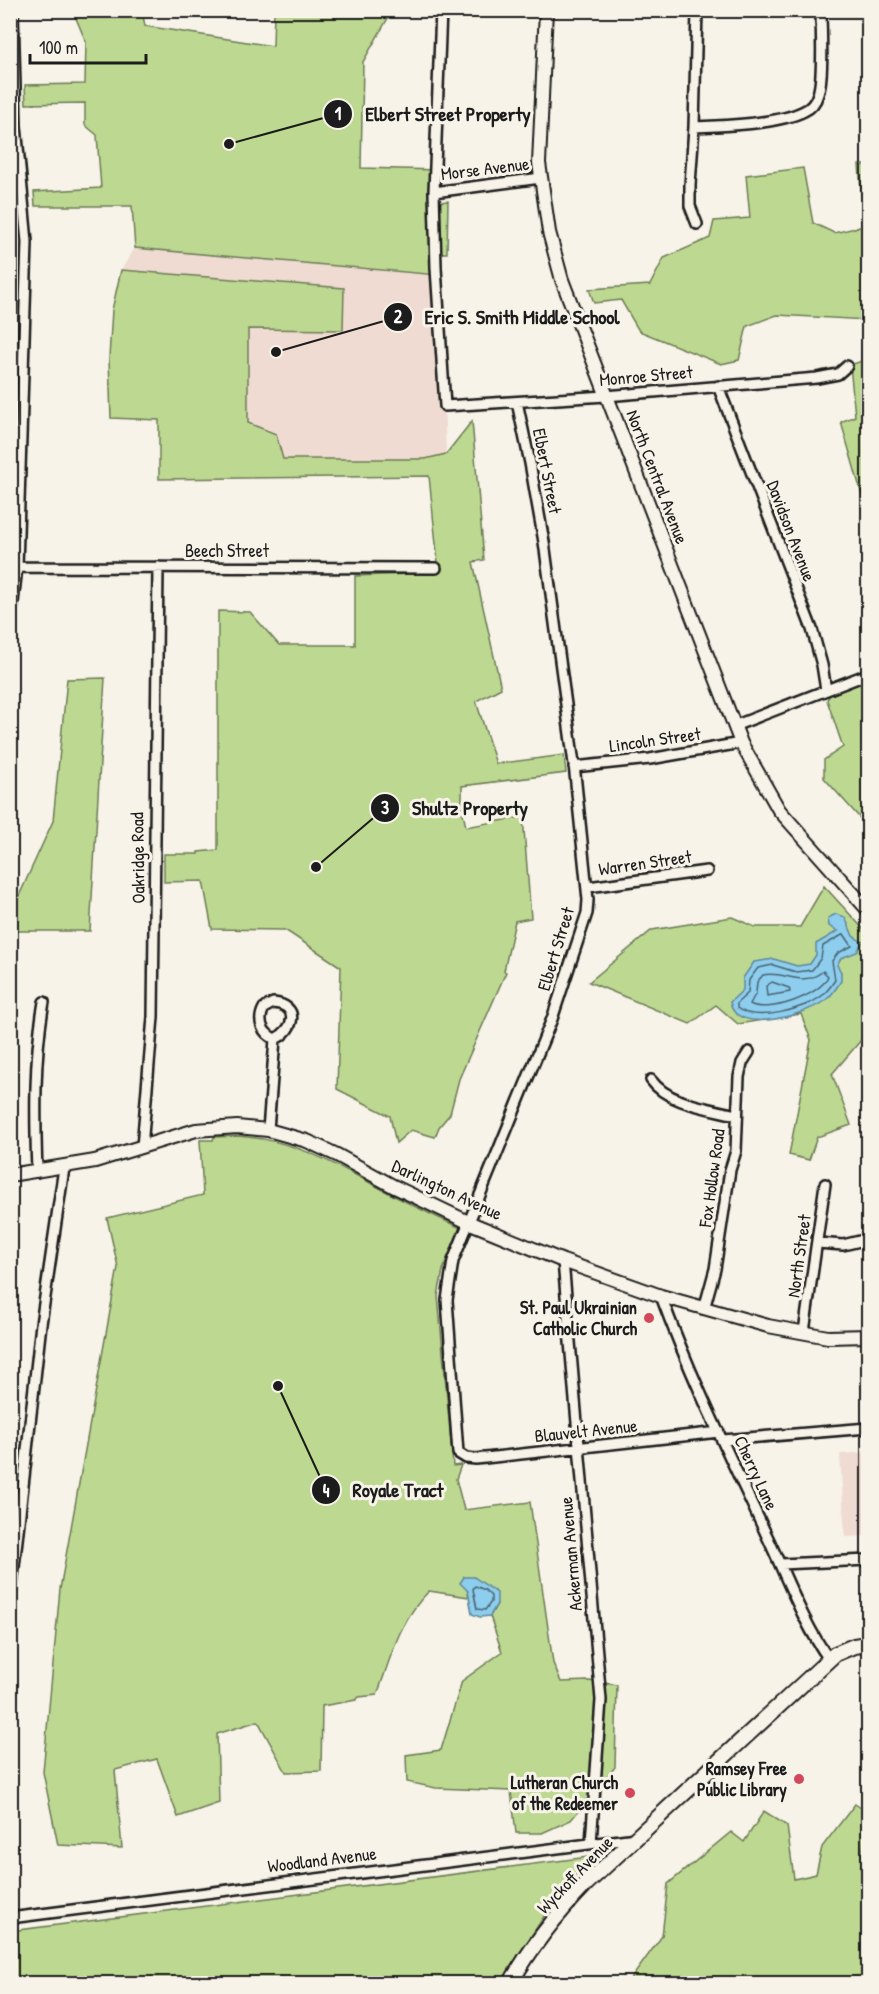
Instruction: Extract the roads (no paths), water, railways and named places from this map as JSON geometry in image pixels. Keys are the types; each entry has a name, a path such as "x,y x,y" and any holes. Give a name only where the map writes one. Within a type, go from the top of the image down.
{"main road":[{"name":"North Central Avenue","path":"546,10 539,163 555,257 606,396 741,743 779,810 868,910"},
{"name":"Darlington Avenue","path":"10,1175 64,1168 142,1148 176,1135 206,1129 237,1127 268,1130 307,1141 468,1222 563,1261 661,1296 768,1326 828,1337 868,1336"},
{"path":"832,1657 854,1646 868,1644"},
{"name":"Wyckoff Avenue","path":"510,1983 555,1918 586,1884 832,1657"}],"street":[{"path":"10,629 17,567 15,459 27,242 16,126 13,10"},
{"path":"434,192 441,10"},
{"path":"697,10 690,206 697,224"},
{"path":"694,127 766,121 793,115 809,108 820,88 821,10"},
{"name":"Morse Avenue","path":"434,192 541,178"},
{"name":"Monroe Street","path":"434,192 435,268 445,406 606,396 817,378 838,374 847,366"},
{"name":"Davidson Avenue","path":"718,386 812,629 826,690"},
{"name":"Elbert Street","path":"458,1453 447,1300 453,1261 552,1019 586,913 588,887 539,513 517,402"},
{"name":"Beech Street","path":"17,567 436,568"},
{"name":"Oakridge Road","path":"142,1148 153,1017 158,567"},
{"path":"734,726 868,674"},
{"name":"Lincoln Street","path":"574,767 650,759 741,743"},
{"name":"Warren Street","path":"588,887 707,871"},
{"path":"37,1172 36,1083 44,1002"},
{"path":"268,1130 275,1039"},
{"name":"Fox Hollow Road","path":"704,1309 715,1269 730,1170 736,1150 739,1077 742,1063 749,1052"},
{"path":"651,1080 667,1095 736,1115"},
{"path":"10,1603 41,1324 64,1168"},
{"name":"North Street","path":"804,1332 825,1184"},
{"path":"818,1243 843,1245 868,1239"},
{"name":"Ackerman Avenue","path":"563,1261 601,1700 591,1843"},
{"name":"Cherry Lane","path":"661,1296 721,1436 780,1564 822,1650 832,1657"},
{"name":"Blauvelt Avenue","path":"458,1453 466,1458 476,1459 721,1436 868,1428"},
{"path":"780,1564 868,1560"},
{"name":"Woodland Avenue","path":"11,1917 638,1837"}],"water":[{"path":"836,914 845,917 853,936 862,942 857,952 841,958 837,965 841,972 841,981 829,997 805,1011 774,1019 745,1018 735,1013 730,1002 743,990 743,978 754,962 774,959 797,966 810,964 816,955 816,944 838,931 829,926 828,918"},
{"path":"464,1577 474,1577 497,1593 497,1604 490,1616 480,1617 472,1614 468,1591 460,1583"}],"place":[{"name":"Elbert Street Property","path":"229,144"},
{"name":"Eric S. Smith Middle School","path":"276,352"},
{"name":"Shultz Property","path":"316,867"},
{"name":"St. Paul Ukrainian Catholic Church","path":"649,1318"},
{"name":"Royale Tract","path":"278,1386"},
{"name":"Ramsey Free Public Library","path":"799,1779"},
{"name":"Lutheran Church of the Redeemer","path":"630,1793"}]}
